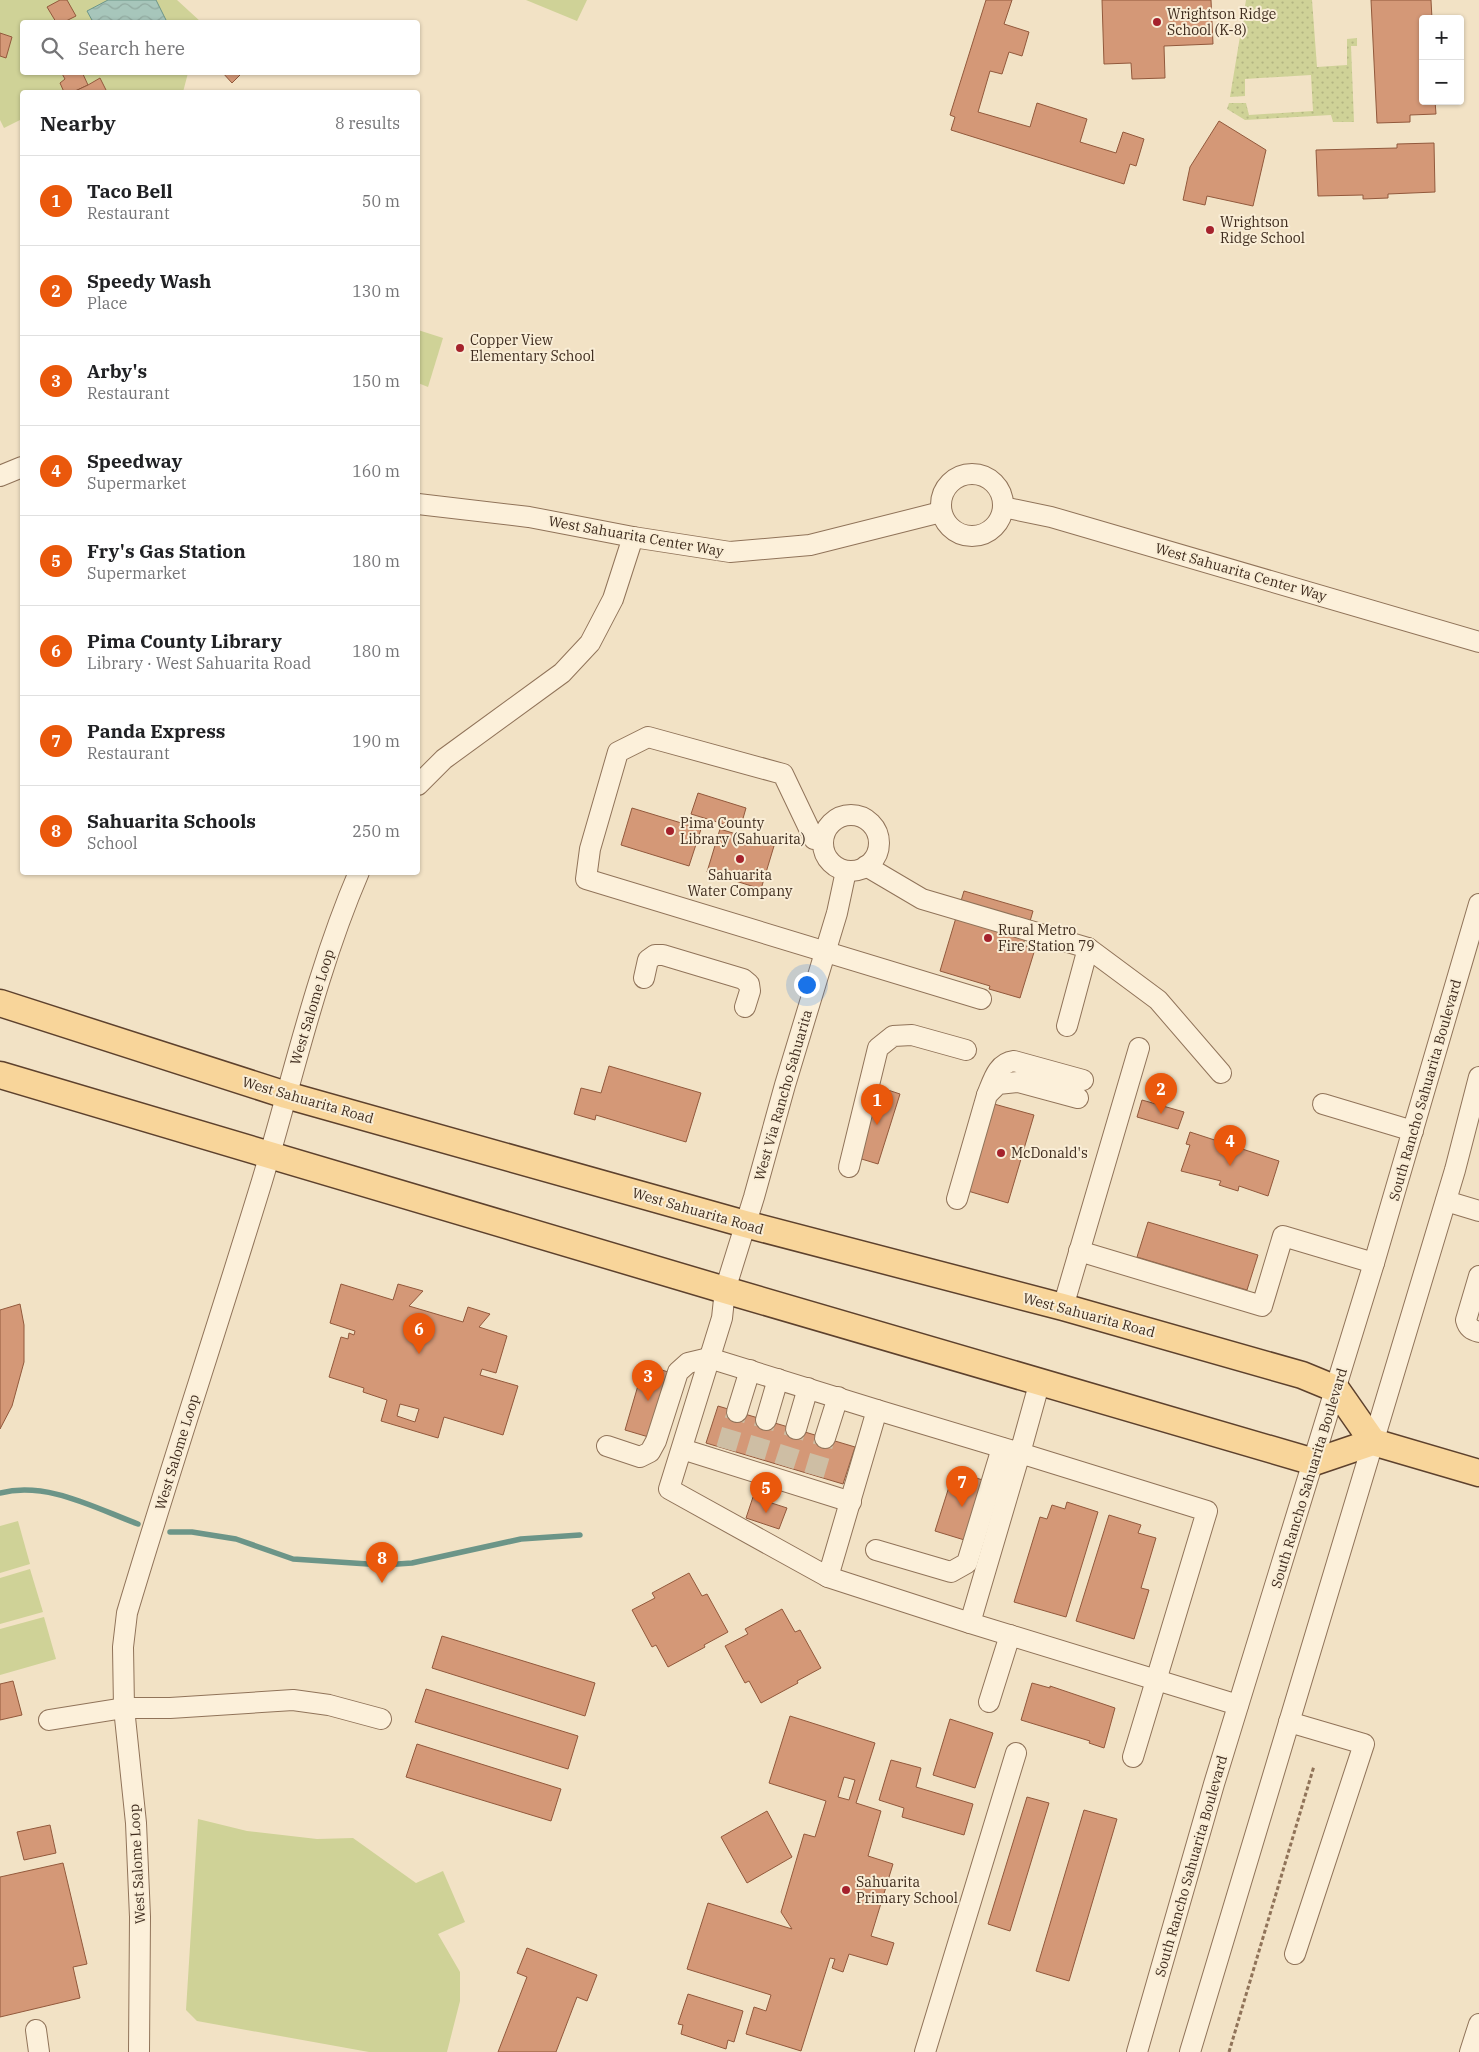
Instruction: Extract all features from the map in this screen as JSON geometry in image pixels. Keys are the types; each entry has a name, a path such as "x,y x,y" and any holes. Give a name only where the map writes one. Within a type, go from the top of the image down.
{"main road":[{"name":"West Sahuarita Road","path":"0,1003 286,1095 745,1224 1063,1308 1298,1373 1336,1389"},
{"path":"0,1074 724,1290 1314,1462 1373,1442 1479,1473"},
{"path":"1336,1389 1373,1442"}],"street":[{"path":"0,476 20,468"},
{"path":"972,474 982,476 997,486 1003,507 1002,515 997,524 989,531 980,535 960,534 945,521 941,512 942,494 954,479 972,474"},
{"name":"West Sahuarita Center Way","path":"420,504 529,517 633,537 730,552 810,545 941,512"},
{"name":"West Sahuarita Center Way","path":"1003,507 1051,517 1479,642"},
{"path":"420,784 444,759 562,673 590,643 613,599 633,537"},
{"path":"823,837 814,839 783,774 648,737 618,752 590,849 586,879 825,950 981,1000"},
{"path":"853,814 870,822 876,829 879,847 876,855 866,866 855,871 846,871 829,861 824,853 823,837 834,819 843,815 853,814"},
{"path":"866,866 922,898 1088,948 1158,1000 1221,1073"},
{"name":"West Via Rancho Sahuarita","path":"828,1578 669,1489 722,1318 724,1290 836,913 846,871"},
{"name":"West Salome Loop","path":"139,2052 140,1917 136,1823 124,1708 123,1647 127,1613 269,1155 298,1047 339,919 358,875"},
{"name":"South Rancho Sahuarita Boulevard","path":"1137,2052 1238,1705 1374,1263 1479,904"},
{"path":"1067,1026 1088,948"},
{"path":"644,978 648,960 655,955 663,955 743,979 750,984 745,1007"},
{"path":"849,1167 878,1048 893,1036 912,1035 966,1050"},
{"path":"1063,1308 1139,1048"},
{"path":"1190,2052 1446,1201 1479,1077"},
{"path":"957,1199 987,1095 998,1084 1018,1082 1080,1089"},
{"path":"1323,1104 1413,1131"},
{"path":"1446,1201 1479,1211"},
{"path":"1079,1251 1262,1306 1283,1236 1374,1263"},
{"path":"1479,1276 1476,1296 1466,1320 1471,1330 1479,1332"},
{"path":"608,1446 640,1457 650,1452 656,1441 678,1372 688,1363 709,1358 1207,1511 1133,1757"},
{"path":"737,1412 750,1370"},
{"path":"766,1420 778,1379"},
{"path":"876,1550 951,1572 967,1563 1040,1381"},
{"path":"796,1429 808,1388"},
{"path":"825,1438 838,1397"},
{"path":"878,1410 828,1578 1238,1705"},
{"path":"682,1449 724,1455 812,1482 850,1502"},
{"path":"970,1623 1011,1450"},
{"path":"989,1702 1010,1635"},
{"path":"49,1720 124,1708 170,1708 293,1700 329,1705 381,1720"},
{"path":"1289,1722 1364,1744 1295,1954"},
{"path":"925,2052 1016,1753"},
{"path":"1470,2052 1479,2024"},
{"path":"36,2030 39,2052"}],"path":[{"path":"1229,2052 1314,1766"}],"green space":[{"path":"0,0 177,0 199,20 20,20 20,75 187,75 184,90 106,90 100,79 77,90 20,90 20,120 4,128 0,120"},
{"path":"526,0 587,0 577,21"},
{"path":"1246,0 1312,0 1317,67 1347,65 1347,39 1357,38 1357,46 1351,46 1354,122 1333,122 1331,115 1245,120 1227,109 1229,103 1246,103 1249,115 1313,111 1311,75 1245,79 1245,96 1230,97"},
{"path":"420,331 443,338 428,387 420,384"},
{"path":"18,1521 30,1564 0,1573 0,1526"},
{"path":"30,1569 43,1612 0,1624 0,1578"},
{"path":"44,1617 56,1659 0,1675 0,1629"},
{"path":"198,1819 247,1831 317,1839 353,1838 416,1883 443,1871 465,1922 438,1934 460,1972 460,2001 447,2052 369,2052 197,2021 186,2010"}],"water":[{"path":"108,0 156,0 166,20 92,20 87,11"}],"building":[{"path":"60,0 67,0 76,16 68,20 55,20 47,7"},
{"path":"986,0 1012,0 1004,24 1029,32 1022,56 1009,52 1002,74 990,71 978,112 1030,127 1037,103 1087,119 1080,142 1116,153 1123,132 1144,139 1136,166 1130,164 1124,184 951,130 955,117 950,115"},
{"name":"Wrightson Ridge School (K-8)","path":"1102,0 1211,0 1213,44 1164,46 1165,78 1132,79 1131,63 1104,64"},
{"path":"1371,0 1431,0 1432,15 1419,15 1419,105 1435,105 1436,114 1410,115 1410,122 1377,123"},
{"path":"0,33 12,37 6,58 0,56"},
{"path":"63,75 83,75 88,85 77,90 63,90 60,83 65,79"},
{"path":"225,75 240,75 232,83"},
{"path":"100,78 106,90 77,90"},
{"path":"1219,121 1266,150 1253,206 1207,196 1205,205 1183,200 1190,167"},
{"path":"1434,143 1435,192 1388,194 1388,198 1363,199 1363,195 1318,196 1316,150 1397,148 1397,144"},
{"path":"698,793 746,808 740,829 691,814"},
{"name":"Pima County Library (Sahuarita)","path":"632,808 701,829 689,866 621,845"},
{"name":"Sahuarita Water Company","path":"720,829 774,846 761,889 707,872"},
{"name":"Rural Metro Fire Station 79","path":"964,891 1033,911 1023,945 1035,949 1020,998 989,989 990,986 940,971"},
{"path":"609,1066 701,1093 686,1142 596,1115 595,1120 574,1114 581,1088 601,1093"},
{"path":"876,1086 900,1094 878,1164 855,1157"},
{"path":"1142,1100 1184,1112 1178,1129 1137,1117"},
{"name":"McDonald's","path":"994,1104 1034,1115 1008,1203 968,1191"},
{"path":"1190,1132 1279,1161 1268,1196 1239,1186 1238,1191 1219,1185 1221,1181 1181,1171 1190,1145 1186,1144"},
{"path":"1148,1222 1258,1255 1247,1290 1137,1257"},
{"path":"341,1284 393,1300 398,1284 423,1291 409,1306 463,1322 468,1307 490,1314 479,1327 507,1336 496,1373 482,1369 480,1375 518,1386 503,1435 444,1417 438,1438 381,1421 387,1400 363,1392 364,1388 329,1377 341,1337 348,1339 349,1333 354,1335 355,1331 330,1323","holes":["400,1404 419,1409 415,1422 397,1416"]},
{"path":"20,1304 24,1325 24,1362 12,1406 0,1429 0,1310"},
{"path":"644,1365 672,1373 652,1438 625,1430"},
{"path":"718,1406 855,1447 843,1484 706,1443"},
{"path":"954,1471 989,1482 971,1542 935,1531"},
{"path":"753,1497 787,1508 779,1529 746,1518"},
{"path":"1067,1502 1098,1512 1066,1617 1014,1602 1040,1517 1047,1519 1052,1505 1065,1509"},
{"path":"1109,1515 1141,1525 1138,1533 1156,1538 1141,1588 1149,1590 1134,1639 1076,1621"},
{"path":"689,1573 702,1596 707,1594 728,1632 668,1667 656,1645 652,1647 632,1610 655,1598 652,1593"},
{"path":"782,1609 795,1632 800,1630 821,1668 761,1703 749,1681 745,1683 725,1646 748,1634 745,1629"},
{"path":"442,1636 595,1683 585,1716 432,1668"},
{"path":"13,1681 22,1715 0,1720 0,1684"},
{"path":"1032,1683 1050,1688 1050,1686 1115,1708 1104,1748 1089,1743 1090,1741 1021,1720"},
{"path":"426,1689 578,1736 568,1769 415,1722"},
{"path":"790,1716 875,1743 856,1803 881,1811 868,1856 893,1864 871,1936 894,1943 887,1965 849,1954 843,1972 832,1968 835,1959 830,1958 801,2051 746,2034 754,2007 766,2011 771,1995 687,1969 708,1903 792,1929 781,1912 804,1834 815,1837 826,1801 769,1783","holes":["844,1777 855,1780 849,1800 838,1797"]},
{"path":"950,1719 993,1733 975,1788 933,1775"},
{"path":"417,1744 561,1789 551,1821 406,1777"},
{"path":"891,1760 921,1768 916,1787 973,1804 964,1835 902,1817 904,1808 879,1800"},
{"path":"1027,1797 1049,1803 1010,1931 988,1924"},
{"path":"1084,1810 1117,1819 1069,1981 1036,1971"},
{"path":"767,1811 792,1857 747,1883 721,1837"},
{"path":"50,1825 56,1853 24,1860 17,1832"},
{"path":"63,1863 87,1964 73,1967 80,1998 0,2017 0,1877"},
{"path":"527,1948 597,1975 587,2001 577,1997 556,2052 498,2052 527,1977 517,1973"},
{"path":"688,1994 743,2011 734,2042 728,2040 726,2049 681,2034 683,2025 678,2024"}],"waterway":[{"path":"0,1493 18,1490 53,1493 88,1504 138,1524"},
{"path":"170,1532 192,1532 236,1539 293,1559 383,1565 412,1563 521,1539 580,1535"}],"tunnel":[{"path":"726,1449 737,1412"},
{"path":"755,1457 766,1420"},
{"path":"784,1466 796,1429"},
{"path":"814,1475 825,1438"}],"place":[{"name":"Wrightson Ridge School (K-8)","path":"1157,22"},
{"name":"Wrightson Ridge School","path":"1210,230"},
{"name":"Copper View Elementary School","path":"460,348"},
{"name":"Pima County Library (Sahuarita)","path":"670,831"},
{"name":"Sahuarita Water Company","path":"740,859"},
{"name":"Rural Metro Fire Station 79","path":"988,938"},
{"name":"Speedy Wash","path":"1161,1114"},
{"name":"Taco Bell","path":"877,1125"},
{"name":"McDonald's","path":"1001,1153"},
{"name":"Speedway","path":"1230,1166"},
{"name":"Pima County Library","path":"419,1354"},
{"name":"Arby's","path":"648,1401"},
{"name":"Panda Express","path":"962,1507"},
{"name":"Fry's Gas Station","path":"766,1513"},
{"name":"Sahuarita Schools","path":"382,1583"},
{"name":"Sahuarita Primary School","path":"846,1890"}]}
